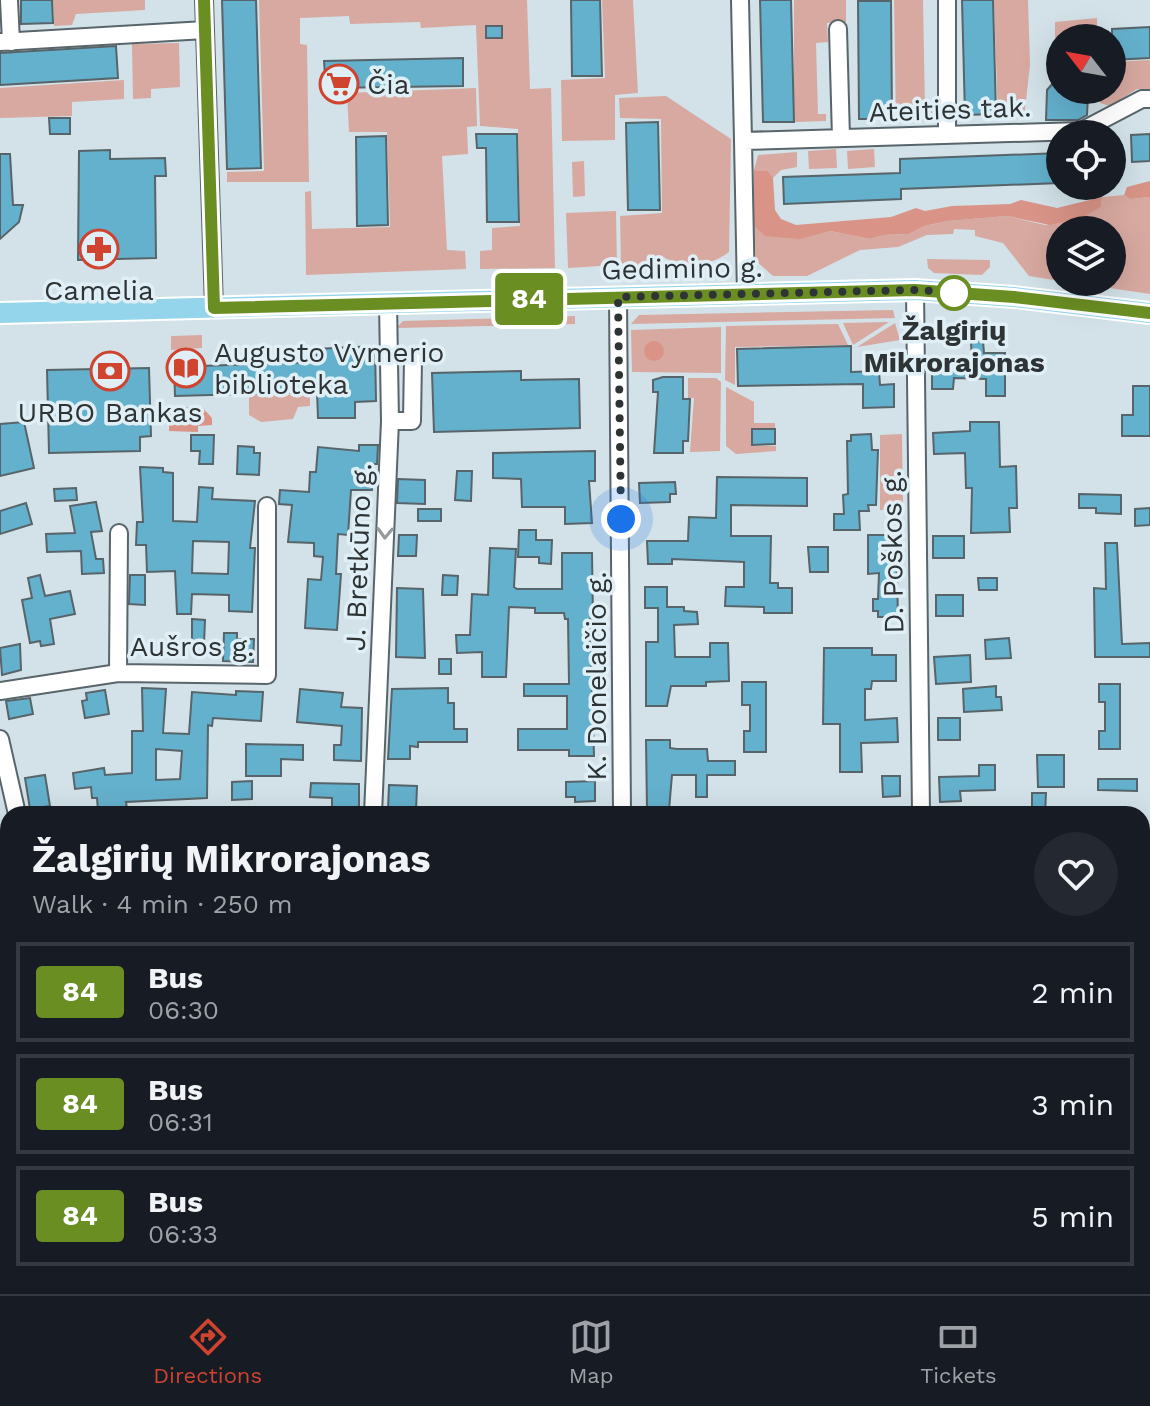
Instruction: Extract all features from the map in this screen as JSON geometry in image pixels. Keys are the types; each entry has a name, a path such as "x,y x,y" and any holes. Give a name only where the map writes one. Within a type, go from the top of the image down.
{"main road":[{"name":"Gedimino g.","path":"0,313 915,290 1014,297 1150,313"}],"street":[{"path":"9,0 5,42 205,30"},
{"path":"204,0 214,308"},
{"path":"740,0 746,294"},
{"path":"947,0 947,135"},
{"path":"838,29 841,138"},
{"name":"Ateities tak.","path":"743,141 1081,131 1142,99 1150,99"},
{"name":"D. Poškos g.","path":"915,290 921,806"},
{"name":"K. Donelaičio g.","path":"618,297 622,806"},
{"name":"J. Bretkūno g.","path":"373,806 390,421 388,303"},
{"path":"390,421 412,421 413,359"},
{"name":"Aušros g.","path":"0,691 118,673 267,675 267,506"},
{"path":"118,673 119,533"},
{"path":"0,739 15,806"}],"shaded area":[{"path":"53,0 145,0 145,10 76,14 72,25 54,26"},
{"path":"259,0 527,0 530,89 551,88 555,268 480,269 480,251 492,250 492,228 520,226 518,129 480,126 476,25 421,28 420,22 350,24 349,16 300,18 300,44 307,45 309,182 227,182 227,172 264,171"},
{"path":"602,0 633,0 638,93 615,95 615,140 562,141 561,80 605,78"},
{"path":"794,0 846,0 846,22 827,23 828,42 816,43 818,114 826,114 826,121 794,122"},
{"path":"894,0 923,0 925,109 934,109 935,121 896,123"},
{"path":"994,0 1028,0 1030,65 1024,118 998,119"},
{"path":"1097,18 1097,24 1055,22"},
{"path":"179,43 180,87 151,89 151,98 133,99 132,44"},
{"path":"1150,60 1150,89 1137,89 1126,96 1126,61"},
{"path":"124,80 124,99 72,102 72,116 0,118 0,88"},
{"path":"476,88 477,126 467,127 468,154 442,156 447,250 465,251 466,269 306,275 305,192 311,191 312,229 390,227 387,132 349,132 347,93"},
{"path":"666,96 731,139 729,252 705,264 687,265 662,256 645,266 621,265 620,216 662,213 661,119 620,118 619,98"},
{"path":"836,149 837,168 809,169 808,151"},
{"path":"874,149 875,167 848,169 847,151"},
{"path":"797,152 797,167 781,170 773,178 768,171 754,170 758,155"},
{"path":"584,161 585,196 573,197 572,162"},
{"path":"754,170 768,171 773,178 775,210 781,219 796,225 891,217 916,208 925,211 952,206 1010,204 1021,200 1057,208 1102,200 1101,207 1086,216 1046,216 1046,224 1007,216 948,221 924,226 909,234 870,239 830,231 800,239 765,236 754,226"},
{"path":"1150,181 1150,197 1131,199 1126,196 1127,187"},
{"path":"1150,197 1150,294 1126,290 1126,216 1083,216 1101,207 1102,200"},
{"path":"616,211 617,265 568,268 566,213"},
{"path":"1007,216 1045,225 1046,279 1029,276 1003,243 975,236 975,230 954,229 953,234 927,235 898,247 860,250 807,276 773,276 756,261 754,226 766,236 812,235 830,231 870,239 909,234 924,226 948,221"},
{"path":"927,259 990,260 990,267 982,275 934,273 928,268"},
{"path":"893,310 895,318 631,324 639,315"},
{"path":"575,316 575,324 396,328 403,321"},
{"path":"889,322 853,345 843,323"},
{"path":"895,323 900,340 857,347"},
{"path":"838,324 848,345 735,347 735,385 725,380 726,326"},
{"path":"721,327 721,373 632,372 631,330"},
{"path":"202,335 202,348 171,350 171,336"},
{"path":"654,341 661,344 664,351 661,358 654,361 647,358 644,351 647,344"},
{"path":"688,378 716,378 721,382 720,451 690,452 694,398 688,398"},
{"path":"726,387 754,402 754,423 775,423 775,428 751,428 751,446 776,446 776,451 736,454 726,446"},
{"path":"310,394 310,406 298,407 293,419 261,422 249,415 249,395"},
{"path":"169,407 202,407 212,418 212,425 198,426 198,432 169,431"},
{"path":"902,434 903,509 880,510 880,435"}],"building":[{"path":"21,0 52,0 53,23 21,24"},
{"path":"222,0 256,0 261,168 227,169"},
{"path":"571,0 600,0 602,76 572,76"},
{"path":"760,0 791,0 794,122 763,122"},
{"path":"962,0 993,0 996,114 965,115"},
{"path":"858,1 891,1 892,119 859,119"},
{"path":"486,26 502,26 502,38 486,38"},
{"path":"1150,27 1150,58 1126,59 1126,28"},
{"path":"116,46 118,78 0,85 0,53"},
{"path":"463,58 463,86 326,88 324,61"},
{"path":"1047,104 1088,104 1087,115 1078,120 1046,120"},
{"path":"49,118 70,118 70,134 50,134"},
{"path":"658,122 660,210 628,210 626,123"},
{"path":"476,134 517,134 519,222 487,222 486,148 477,148"},
{"path":"1150,134 1150,161 1132,162 1131,135"},
{"path":"386,136 388,225 357,226 356,137"},
{"path":"110,150 110,159 165,158 166,176 155,176 156,258 78,260 79,151"},
{"path":"0,154 10,154 13,205 23,205 19,222 0,239"},
{"path":"1046,154 1046,184 901,189 901,199 784,204 783,177 900,173 900,159"},
{"path":"983,341 984,353 1005,353 1005,396 986,396 986,379 954,378 953,389 932,389 932,365 972,364 971,342"},
{"path":"375,346 376,401 355,402 355,418 318,418 317,392 175,396 174,367 316,362 316,349"},
{"path":"851,346 851,372 879,371 880,385 894,384 894,407 863,408 863,384 738,386 737,349"},
{"path":"149,368 151,436 140,437 140,451 49,453 47,370"},
{"path":"521,371 521,380 579,379 580,428 434,432 432,373"},
{"path":"683,377 683,399 690,399 688,441 683,441 683,453 654,453 658,392 653,392 653,380"},
{"path":"1133,386 1150,386 1150,436 1122,436 1122,415 1133,415"},
{"path":"24,422 34,468 0,476 0,424"},
{"path":"970,422 999,422 1000,467 1016,466 1017,508 1009,508 1010,532 971,533 972,488 966,488 965,453 934,454 933,433 970,431"},
{"path":"752,429 775,429 775,444 752,445"},
{"path":"871,434 872,450 878,450 876,505 868,505 869,511 859,511 860,530 834,530 834,514 844,514 843,495 848,494 847,441 851,441 851,435"},
{"path":"191,435 214,435 213,464 199,464 200,451 191,451"},
{"path":"359,445 378,445 377,464 373,464 372,490 351,490 348,535 338,534 336,574 341,574 337,630 305,628 308,579 321,580 323,557 314,556 314,543 288,542 292,505 279,504 280,490 309,492 310,472 316,472 318,447 359,451"},
{"path":"238,446 254,447 254,453 260,453 259,475 237,474"},
{"path":"595,451 595,481 589,481 592,523 565,524 565,507 522,507 521,479 493,478 493,453"},
{"path":"140,467 163,468 163,472 173,473 173,521 197,522 199,487 213,488 212,499 255,501 250,548 255,548 252,612 229,611 229,595 192,594 191,614 177,614 175,571 147,572 146,545 136,545 137,522 143,522","holes":["193,541 229,542 228,574 192,573"]},
{"path":"457,471 472,471 471,501 455,500"},
{"path":"717,477 807,478 807,506 731,505 731,536 771,536 770,583 778,583 778,588 792,588 792,613 764,613 764,607 725,606 726,587 744,587 744,562 672,559 672,564 648,564 647,541 688,541 689,517 716,518"},
{"path":"398,479 425,480 425,504 397,503"},
{"path":"675,482 676,494 670,494 670,502 640,503 639,483"},
{"path":"76,488 77,500 55,501 54,489"},
{"path":"1079,494 1121,495 1121,514 1096,513 1096,508 1079,508"},
{"path":"96,502 102,531 91,532 96,559 103,559 104,573 82,574 81,551 47,552 46,534 75,533 70,506"},
{"path":"26,503 32,524 0,534 0,511"},
{"path":"1150,508 1150,525 1135,526 1135,509"},
{"path":"418,509 441,509 441,521 418,521"},
{"path":"519,530 536,530 536,540 552,540 551,564 539,563 539,557 518,557"},
{"path":"399,535 417,535 416,556 398,556"},
{"path":"868,535 896,535 898,617 878,617 878,611 873,611 873,599 878,599 879,573 868,574"},
{"path":"933,536 964,536 964,558 933,558"},
{"path":"1105,543 1117,543 1122,644 1150,643 1150,657 1095,657 1094,588 1106,589"},
{"path":"808,547 828,547 828,572 810,572"},
{"path":"490,548 516,549 514,587 517,589 562,589 562,553 592,553 593,619 590,619 594,756 569,756 569,750 518,750 518,729 567,729 567,696 524,696 524,684 569,684 568,619 565,619 564,613 535,613 535,608 509,607 506,677 482,677 482,652 457,653 456,635 470,635 472,594 488,595"},
{"path":"40,575 45,596 70,591 75,614 50,619 54,644 41,646 40,641 30,643 22,600 32,598 28,578"},
{"path":"130,575 145,575 145,605 129,604"},
{"path":"443,575 458,576 457,595 442,595"},
{"path":"978,578 997,578 997,590 979,590"},
{"path":"645,587 667,587 667,607 684,607 684,611 697,612 698,624 674,625 675,657 710,657 710,643 728,643 729,681 706,682 706,686 671,686 667,706 646,706 646,642 658,642 658,608 645,608"},
{"path":"397,588 423,589 425,658 396,657"},
{"path":"936,595 963,595 963,616 936,616"},
{"path":"192,619 205,620 204,644 192,643"},
{"path":"224,633 237,633 237,639 254,639 253,662 223,661"},
{"path":"1009,638 1011,658 986,659 985,640"},
{"path":"20,644 21,670 2,675 0,648"},
{"path":"824,648 872,648 872,655 896,655 896,681 872,681 871,689 865,689 865,720 897,718 898,742 861,743 862,772 840,772 840,724 823,724"},
{"path":"970,655 971,682 936,684 934,657"},
{"path":"439,659 451,659 451,674 439,674"},
{"path":"742,682 766,682 766,752 744,752 744,731 750,731 750,705 742,705"},
{"path":"1099,684 1120,684 1120,749 1099,749 1099,731 1105,731 1105,702 1099,702"},
{"path":"996,686 996,697 1001,697 1002,710 964,712 963,689"},
{"path":"142,688 166,689 163,733 189,734 192,692 236,695 236,691 263,692 261,721 213,718 212,726 208,725 207,798 98,806 97,798 92,798 91,787 75,789 73,773 104,768 105,775 132,773 132,731 143,731","holes":["156,749 182,751 180,779 156,780"]},
{"path":"448,688 448,703 454,703 454,729 467,729 467,742 418,742 418,747 410,746 410,759 388,759 392,689"},
{"path":"300,689 343,693 341,707 362,708 361,761 334,760 334,745 341,745 342,726 297,722"},
{"path":"105,690 109,714 85,718 82,701 87,700 86,693"},
{"path":"30,698 33,714 9,719 6,701"},
{"path":"938,718 960,718 960,740 938,740"},
{"path":"646,740 670,740 670,748 707,749 708,761 735,761 735,775 707,775 707,797 696,797 696,775 672,775 669,806 647,806"},
{"path":"246,744 303,745 303,760 281,759 281,776 246,776"},
{"path":"1037,755 1064,755 1064,787 1038,787"},
{"path":"979,765 995,765 995,790 960,791 961,801 940,802 939,777 979,776"},
{"path":"45,775 50,806 30,806 25,778"},
{"path":"882,776 900,776 900,796 883,797"},
{"path":"1098,779 1137,779 1137,791 1098,790"},
{"path":"252,781 252,799 232,800 232,782"},
{"path":"595,781 595,801 575,802 575,797 566,797 566,782"},
{"path":"311,783 359,784 359,806 332,806 332,798 310,797"},
{"path":"389,785 417,786 416,806 388,806"},
{"path":"1032,793 1046,793 1045,806 1032,806"}],"bus line":[{"name":"84","path":"204,0 214,308 915,290 1014,297 1150,313"}],"place":[{"name":"Čia","path":"339,84"},
{"name":"Camelia","path":"99,249"},
{"name":"Žalgirių Mikrorajonas","path":"954,293"},
{"name":"Augusto Vymerio biblioteka","path":"186,368"},
{"name":"URBO Bankas","path":"110,371"}],"route":[{"path":"621,519 618,297 915,290 964,293 954,293"}]}
